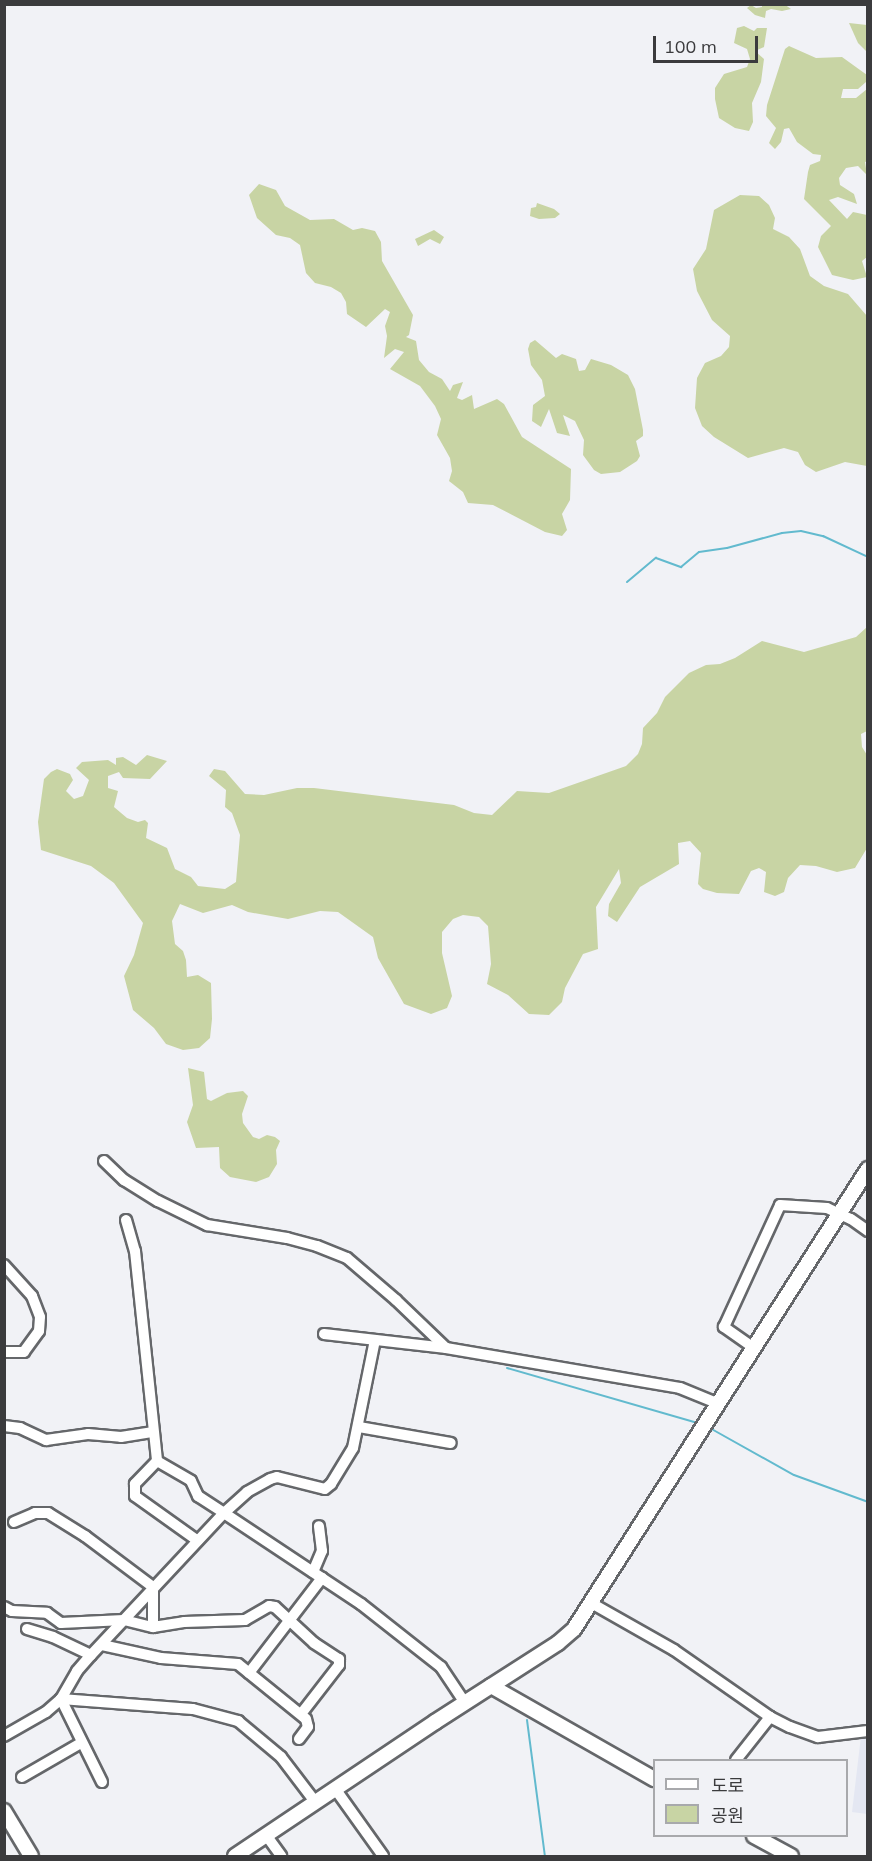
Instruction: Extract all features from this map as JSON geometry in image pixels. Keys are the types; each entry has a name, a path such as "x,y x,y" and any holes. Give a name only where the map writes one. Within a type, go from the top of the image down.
{"main road":[{"path":"235,1857 558,1643 574,1629 593,1604 867,1169"},
{"path":"491,1686 653,1778"},
{"path":"4,1811 31,1857"},
{"path":"756,1837 791,1857"}],"street":[{"path":"104,1161 124,1180 158,1201 207,1225 317,1245 347,1258 396,1300 446,1348"},
{"path":"754,1348 724,1327 780,1205 811,1205 838,1212 867,1231"},
{"path":"126,1220 135,1251 152,1432 157,1461 191,1481 198,1496 361,1604 441,1667 465,1703"},
{"path":"4,1265 32,1296 40,1317 39,1331 24,1352 4,1352"},
{"path":"324,1334 446,1348 680,1388 698,1393 719,1404"},
{"path":"4,1736 46,1712 61,1699 77,1671 91,1655 153,1587 246,1492 277,1477 325,1489 331,1484 353,1449 375,1340"},
{"path":"4,1426 20,1428 46,1440 88,1434 122,1437 152,1432"},
{"path":"359,1427 451,1443"},
{"path":"157,1461 135,1484 135,1496 198,1540"},
{"path":"14,1522 35,1513 48,1513 85,1536 153,1587"},
{"path":"313,1572 322,1551 319,1526"},
{"path":"249,1672 322,1578"},
{"path":"153,1587 153,1627"},
{"path":"593,1604 674,1650 771,1717 790,1727 818,1737 867,1731"},
{"path":"4,1607 12,1611 47,1613 61,1623 124,1620 153,1627 184,1622 245,1620 269,1606 275,1607 290,1618 314,1643 339,1659 339,1665 301,1714"},
{"path":"27,1629 53,1637 91,1655"},
{"path":"102,1645 161,1658 234,1663 249,1672 301,1714 308,1726 298,1739"},
{"path":"61,1699 102,1782"},
{"path":"61,1699 193,1709 238,1721 281,1757 316,1803"},
{"path":"739,1759 771,1717"},
{"path":"22,1777 81,1743"},
{"path":"336,1790 383,1857"},
{"path":"4,1836 18,1832"},
{"path":"266,1835 281,1857"}],"shaded area":[{"path":"861,1736 867,1737 867,1814 852,1812"}],"green space":[{"path":"784,4 791,9 782,11 771,9 766,11 765,18 755,15 747,8 751,5 756,8 762,5"},
{"path":"849,23 867,25 867,52 858,43"},
{"path":"744,26 754,31 757,28 767,28 764,47 755,51 764,59 761,82 752,103 753,122 749,131 735,128 719,118 715,99 715,88 724,74 747,67 750,59 747,49 734,43 737,28"},
{"path":"789,46 816,58 842,57 867,75 866,82 858,89 843,89 841,98 856,98 867,89 868,161 865,162 867,175 858,166 846,168 839,178 840,185 854,194 857,204 838,197 829,200 847,219 853,212 867,215 867,257 862,261 867,277 853,280 832,275 818,247 821,236 831,226 804,199 810,165 820,161 821,155 813,154 797,142 789,128 784,129 781,142 775,149 769,143 776,128 766,116 767,105 785,49"},
{"path":"259,184 276,190 285,206 310,220 334,219 353,230 362,228 375,231 381,242 382,261 413,315 409,335 406,337 416,341 419,360 429,372 442,379 450,391 453,385 463,382 457,398 462,400 472,395 474,409 497,399 504,404 522,437 571,469 570,500 562,514 567,530 562,536 545,532 493,505 468,503 463,492 449,481 452,471 450,458 437,435 441,419 435,406 420,386 390,369 404,352 395,349 384,358 387,336 385,326 390,312 385,309 366,327 347,314 346,302 341,293 331,287 315,283 306,273 300,245 290,238 276,235 257,218 249,195"},
{"path":"740,195 759,196 769,205 775,218 773,229 789,237 800,249 810,276 824,286 848,294 867,316 867,466 845,462 816,472 805,465 798,452 784,448 748,458 714,437 702,426 695,408 697,378 705,363 721,356 729,347 730,336 712,320 697,291 693,269 706,249 714,210"},
{"path":"537,203 554,209 560,214 555,218 539,219 530,216 531,208 536,207"},
{"path":"434,230 444,237 440,244 430,239 418,246 415,239"},
{"path":"535,340 556,358 562,354 576,359 579,371 585,370 591,359 611,365 628,375 635,389 643,430 643,436 636,441 640,456 637,461 620,472 601,474 594,470 583,455 584,440 575,421 563,415 570,436 557,433 549,409 541,427 532,421 533,405 545,396 542,380 531,365 528,349 530,343"},
{"path":"867,627 867,731 861,734 862,747 867,755 867,848 855,868 837,872 816,866 800,865 788,878 784,892 775,896 764,892 766,872 759,868 751,871 739,894 717,893 703,889 698,884 701,853 690,841 678,843 679,864 640,887 617,922 608,916 609,904 621,883 619,869 596,907 598,949 583,954 565,988 562,1002 549,1015 529,1014 508,995 487,984 491,964 488,926 479,917 463,915 453,919 442,932 442,953 452,996 447,1008 431,1014 404,1004 378,958 373,937 338,912 320,911 288,919 248,912 232,905 203,913 180,904 172,921 175,944 183,951 187,977 198,975 211,983 212,1019 210,1038 199,1048 183,1050 166,1044 154,1028 133,1010 124,976 134,955 143,923 114,883 91,866 41,850 38,822 44,779 51,772 57,769 70,774 73,780 66,791 74,799 83,796 89,780 76,768 82,762 108,760 116,765 116,758 123,757 136,765 147,755 167,761 150,779 123,778 119,772 108,776 108,788 118,791 114,807 127,818 138,822 145,820 148,823 146,838 167,848 175,869 191,877 198,886 225,889 236,882 240,835 232,813 225,807 226,790 209,776 214,769 225,771 245,794 264,795 297,788 314,788 454,805 474,813 492,815 517,791 549,793 626,766 638,754 642,744 643,728 657,713 665,697 689,673 706,665 720,664 735,658 762,641 804,652 856,637"},
{"path":"188,1068 204,1072 207,1099 211,1101 227,1093 243,1091 248,1096 242,1114 243,1123 253,1137 259,1139 267,1135 280,1141 276,1150 277,1164 269,1177 256,1182 230,1177 220,1168 219,1147 196,1148 187,1122 193,1105"}],"waterway":[{"path":"627,582 656,558 681,567 699,552 727,548 782,533 801,531 823,536 868,557"},
{"path":"507,1368 701,1424"},
{"path":"708,1427 794,1475 868,1502"},
{"path":"527,1720 545,1856"}]}
